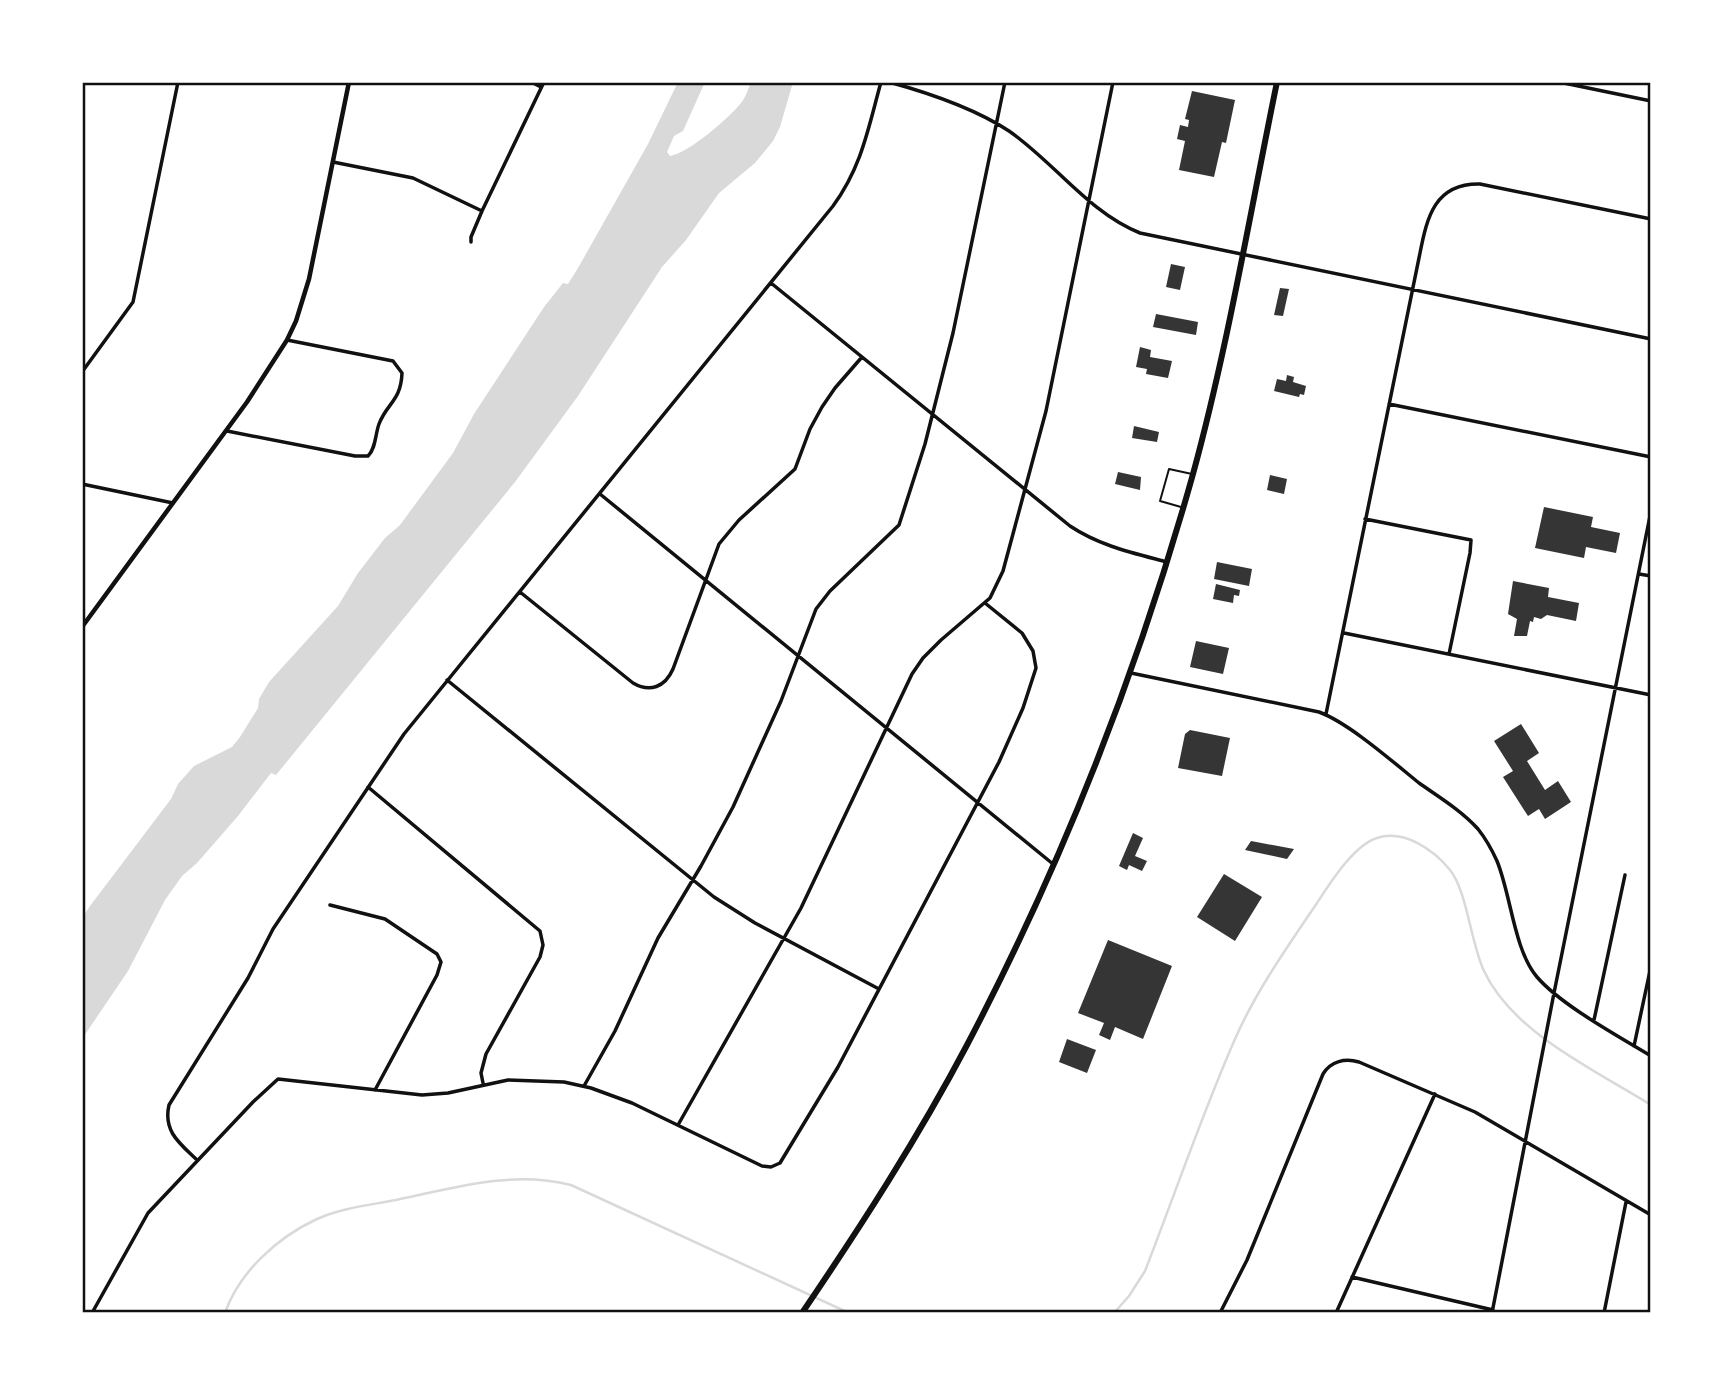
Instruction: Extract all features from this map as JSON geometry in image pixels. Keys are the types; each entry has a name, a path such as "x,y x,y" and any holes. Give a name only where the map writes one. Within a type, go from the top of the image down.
{"highway":[{"path":"804,1310 873,1207 966,1048 1055,865 1088,787 1131,673 1193,474 1213,391 1277,82"}],"street":[{"path":"82,372 133,302 178,82"},
{"path":"82,627 269,370 287,340 309,279 349,82"},
{"path":"471,242 482,211 543,85 531,82"},
{"path":"198,1161 169,1130 169,1105 248,978 273,929 404,734 833,206 853,175 881,82"},
{"path":"889,82 971,111 1009,131 1089,199 1119,222 1140,233 1651,339"},
{"path":"584,1086 630,1001 658,938 715,842 770,727 812,617 821,602 899,525 933,415 953,333 1005,82"},
{"path":"678,1125 801,908 918,664 941,640 985,603 995,590 1003,571 1046,411 1113,82"},
{"path":"1559,82 1651,101"},
{"path":"332,162 413,178 482,211"},
{"path":"1326,714 1412,290 1430,214 1446,193 1464,185 1489,186 1651,219"},
{"path":"771,283 1086,537 1167,562"},
{"path":"225,431 355,456 368,456 373,452 381,419 397,399 402,373 397,365 393,361 287,340"},
{"path":"520,592 633,682 649,689 662,685 670,676 716,551 727,533 794,469 822,407 862,357"},
{"path":"1389,404 1651,457"},
{"path":"82,484 173,503"},
{"path":"600,494 886,730 1055,865"},
{"path":"1352,1277 1493,1312 1651,511"},
{"path":"1366,519 1471,540 1449,654"},
{"path":"1639,574 1651,576"},
{"path":"92,1313 148,1213 278,1079 435,1094 483,1083 532,1079 584,1086 632,1103 762,1166 776,1166 785,1157 810,1116 1009,743 1036,668 1033,651 1025,638 985,603"},
{"path":"1343,633 1651,695"},
{"path":"1131,673 1326,714 1376,749 1477,829 1492,850 1526,960 1537,977 1554,993 1651,1056"},
{"path":"447,680 692,881 737,913 879,989"},
{"path":"368,788 540,931 543,945 540,957 486,1054 481,1073 483,1083"},
{"path":"1594,1020 1625,875"},
{"path":"330,905 385,919 438,954 441,962 437,975 374,1090"},
{"path":"1634,1046 1651,966"},
{"path":"1220,1313 1247,1260 1328,1067 1342,1061 1353,1060 1475,1112 1651,1215"},
{"path":"1336,1313 1435,1094"},
{"path":"1604,1313 1626,1202"}],"lane":[{"path":"1183,508 1160,501 1169,469 1193,474"}],"shaded area":[{"path":"678,82 705,82 683,131 674,136 667,152 670,156 698,142 728,117 743,101 751,82 793,82 780,127 773,141 755,163 719,193 686,240 662,267 578,396 515,482 276,775 271,773 238,816 182,876 165,900 128,971 82,1039 82,918 171,799 178,784 194,766 232,747 240,737 258,708 259,699 269,682 338,606 358,573 385,538 400,525 453,453 474,414 544,307 563,283 568,284 578,268 648,144"}],"building":[{"path":"1192,91 1235,100 1226,143 1222,142 1214,177 1179,170 1185,141 1177,139 1180,125 1188,127 1189,120 1185,119"},
{"path":"1171,264 1185,267 1180,290 1166,287"},
{"path":"1280,288 1289,289 1283,316 1274,315"},
{"path":"1156,314 1198,322 1196,335 1153,327"},
{"path":"1140,347 1151,350 1150,357 1172,361 1168,378 1146,374 1147,369 1136,367"},
{"path":"1287,375 1294,377 1293,382 1306,386 1304,395 1300,394 1299,397 1274,391 1277,379 1286,381"},
{"path":"1134,426 1159,432 1157,442 1132,438"},
{"path":"1118,472 1141,477 1140,490 1115,484"},
{"path":"1270,475 1287,479 1284,494 1267,490"},
{"path":"1544,507 1593,517 1591,527 1620,533 1616,553 1586,547 1584,558 1535,548"},
{"path":"1217,562 1252,569 1249,586 1214,579"},
{"path":"1513,581 1549,588 1548,597 1579,603 1576,621 1547,615 1541,619 1534,617 1533,622 1530,621 1527,636 1514,636 1517,619 1508,614"},
{"path":"1216,584 1240,590 1239,596 1234,595 1233,603 1213,599"},
{"path":"1196,641 1229,648 1223,674 1190,667"},
{"path":"1521,724 1539,753 1527,761 1545,790 1558,781 1571,802 1545,819 1539,809 1528,816 1503,777 1513,771 1494,741"},
{"path":"1190,730 1230,738 1222,776 1178,768 1185,734"},
{"path":"1133,833 1143,838 1135,856 1147,861 1142,871 1129,865 1127,870 1119,866"},
{"path":"1251,841 1294,849 1287,859 1245,850"},
{"path":"1224,874 1262,897 1235,941 1197,917"},
{"path":"1108,940 1172,966 1143,1039 1115,1027 1110,1040 1099,1035 1104,1023 1078,1013"},
{"path":"1067,1039 1096,1050 1087,1073 1059,1062"}],"waterway":[{"path":"1114,1313 1145,1271 1211,1096 1253,1004 1336,875 1351,856 1377,838 1398,836 1418,843 1436,855 1450,870 1461,891 1484,971 1497,993 1514,1013 1557,1048 1651,1105"},
{"path":"225,1313 240,1284 262,1257 288,1236 317,1219 346,1209 461,1186 526,1179 571,1185 849,1313"}]}
